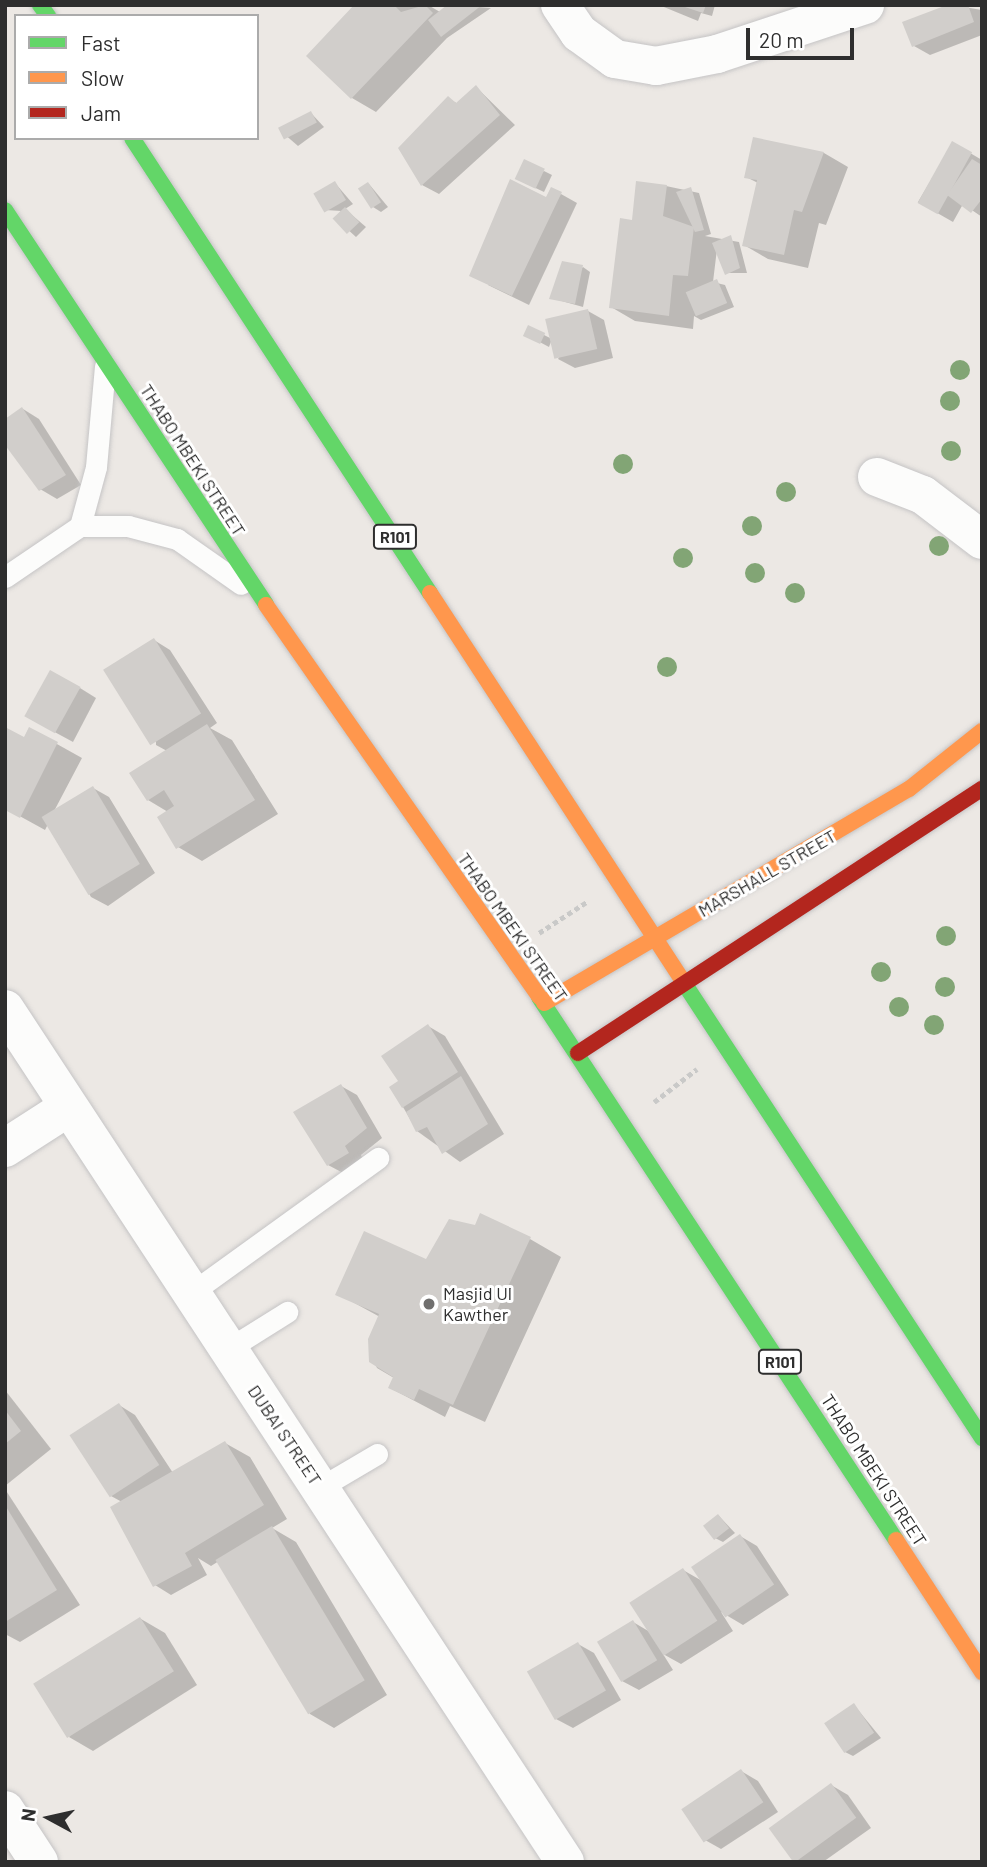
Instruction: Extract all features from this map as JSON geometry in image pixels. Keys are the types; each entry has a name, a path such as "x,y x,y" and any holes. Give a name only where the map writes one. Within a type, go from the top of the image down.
{"main road":[{"name":"R101","path":"133,140 620,879 685,988 982,1438"},
{"name":"THABO MBEKI STREET","path":"5,210 262,600 578,1053 982,1672"},
{"name":"MARSHALL STREET","path":"544,1003 909,789 982,731"},
{"path":"578,1053 685,988 982,789"}],"street":[{"path":"560,5 579,33 615,60 656,66 717,54 865,5"},
{"path":"877,477 923,495 982,540"},
{"name":"DUBAI STREET","path":"5,1009 67,1108 321,1487 565,1862"},
{"path":"5,1148 67,1108"},
{"path":"5,1810 39,1862"}],"lane":[{"path":"80,526 96,467 106,362"},
{"path":"5,577 80,526 128,526 177,539 262,600"},
{"path":"191,1293 378,1158"},
{"path":"228,1349 287,1312"},
{"path":"321,1487 377,1454"}],"path":[{"path":"508,954 620,879"},
{"path":"625,1124 725,1048"}],"building":[{"path":"354,5 394,5 401,12 425,5 433,13 351,99 306,56"},
{"path":"447,5 482,5 441,37 428,20"},
{"path":"679,5 706,5 703,13"},
{"path":"947,5 968,5 974,22 912,47 902,22"},
{"path":"476,85 500,115 421,186 398,148 448,96 456,103"},
{"path":"311,111 317,123 284,139 278,128"},
{"path":"753,137 824,152 802,212 794,210 784,255 742,246 757,180 744,178"},
{"path":"952,141 972,152 938,214 918,203"},
{"path":"524,159 545,169 536,189 515,179"},
{"path":"972,159 982,165 982,199 971,213 947,195"},
{"path":"510,179 546,197 551,187 562,192 512,296 469,276"},
{"path":"335,181 346,200 324,213 313,194"},
{"path":"636,181 667,185 663,216 694,227 688,276 673,275 669,316 609,308 620,218 632,220"},
{"path":"368,182 381,202 371,209 358,189"},
{"path":"691,187 704,230 695,232 676,192"},
{"path":"345,207 359,222 347,234 333,219"},
{"path":"731,235 740,268 725,275 712,243"},
{"path":"562,261 583,265 575,304 549,299"},
{"path":"717,279 727,303 696,316 686,292"},
{"path":"588,309 597,349 554,359 545,319"},
{"path":"528,325 545,333 540,344 523,336"},
{"path":"22,407 66,475 39,491 5,445 5,419"},
{"path":"154,638 201,713 150,745 103,670"},
{"path":"50,670 81,687 55,733 24,716"},
{"path":"207,724 255,800 176,849 157,817 174,806 164,790 147,801 129,773"},
{"path":"5,727 24,737 29,727 58,742 20,818 5,810"},
{"path":"93,786 140,864 88,895 42,817"},
{"path":"428,1024 458,1072 402,1108 389,1087 398,1081 381,1056"},
{"path":"461,1076 488,1124 442,1154 427,1127 416,1132 406,1112"},
{"path":"341,1084 367,1128 345,1146 349,1153 327,1166 293,1112"},
{"name":"Masjid Ul Kawther","path":"480,1213 531,1237 453,1405 419,1389 414,1400 388,1388 393,1377 369,1362 368,1339 379,1314 335,1295 364,1231 426,1259 449,1219 475,1225"},
{"path":"119,1403 159,1465 110,1497 70,1435"},
{"path":"5,1410 21,1431 5,1444"},
{"path":"225,1441 264,1505 185,1553 192,1566 153,1587 110,1507"},
{"path":"5,1505 57,1590 5,1622"},
{"path":"718,1514 729,1528 714,1540 703,1526"},
{"path":"272,1526 365,1680 308,1714 215,1560"},
{"path":"740,1534 774,1585 725,1618 691,1567"},
{"path":"683,1568 717,1621 664,1656 629,1603"},
{"path":"140,1617 174,1671 67,1738 33,1684"},
{"path":"633,1620 657,1660 621,1682 597,1642"},
{"path":"578,1642 606,1690 555,1720 527,1672"},
{"path":"854,1703 874,1733 844,1753 824,1723"},
{"path":"741,1769 763,1802 704,1842 681,1809"},
{"path":"831,1783 856,1818 795,1862 769,1828"}],"traffic: fast":[{"path":"40,5 47,14"},
{"path":"133,140 430,593"},
{"path":"5,210 266,605"},
{"path":"682,980 982,1438"},
{"path":"539,997 896,1540"}],"traffic: slow":[{"path":"430,593 682,980"},
{"path":"266,605 539,997"},
{"path":"544,1003 909,789 982,731"},
{"path":"896,1540 982,1672"}],"traffic: jam":[{"path":"578,1053 982,789"}],"place":[{"name":"Masjid Ul Kawther","path":"429,1304"}]}
